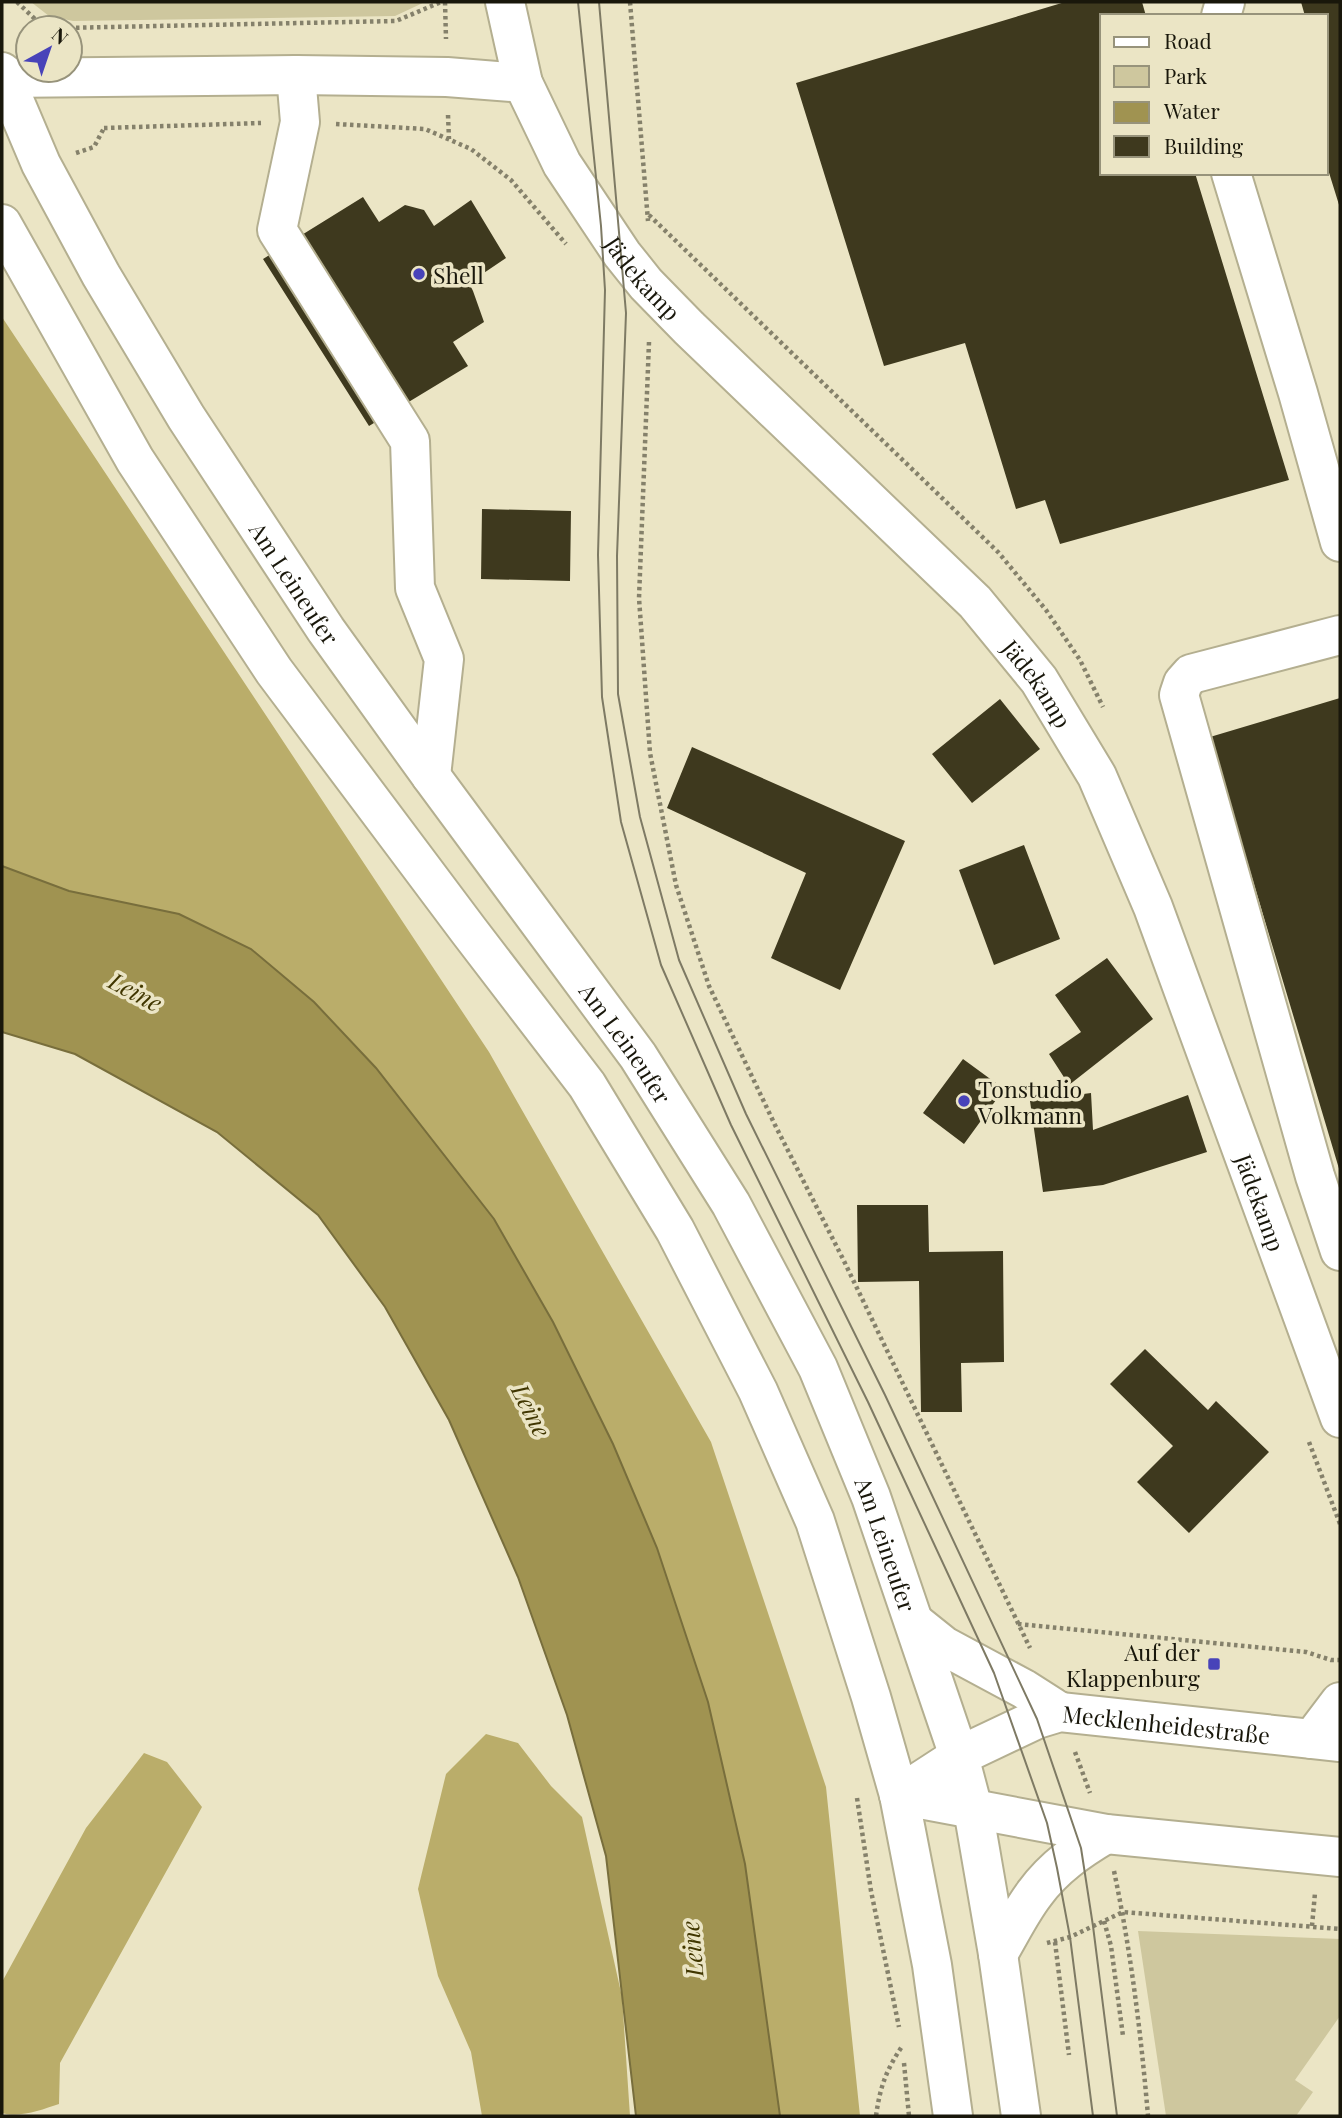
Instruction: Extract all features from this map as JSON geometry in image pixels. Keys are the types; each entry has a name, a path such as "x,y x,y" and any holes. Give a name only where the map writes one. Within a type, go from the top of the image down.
{"main road":[{"name":"Jädekamp","path":"505,2 523,83 562,164 601,226 646,284 975,602 1039,680 1097,776 1153,906 1340,1419"},
{"path":"296,75 300,122 277,230 410,441 415,588 444,659 431,776"},
{"path":"3,76 447,77 523,83"},
{"name":"Am Leineufer","path":"3,76 47,176 101,275 186,417 326,630 638,1056 732,1204 818,1368 871,1497 958,1756 973,1809 998,1954 1021,2116"},
{"path":"1232,175 1340,542"},
{"path":"2,224 135,460 274,671 587,1085 675,1230 758,1391 815,1521 899,1795 932,1965 953,2116"},
{"path":"1340,635 1191,674 1183,683 1179,695 1315,1175 1340,1251"},
{"path":"914,1622 944,1646 1024,1689 1060,1712"},
{"path":"1326,1740 1340,1702"},
{"name":"Mecklenheidestraße","path":"899,1795 958,1756 1037,1719 1060,1712 1326,1740"},
{"path":"899,1795 1106,1835 1340,1857"},
{"path":"998,1954 1034,1893 1073,1855 1106,1835"}],"path":[{"path":"84,28 396,21 441,2"},
{"path":"630,2 648,215 998,552 1073,650 1098,697"},
{"path":"104,128 300,122 425,129 471,149 511,180 568,247"},
{"path":"649,338 639,598 650,753 676,885 709,986 1030,1649"},
{"path":"1018,1624 1306,1652 1340,1660"},
{"path":"1060,1712 1106,1835"},
{"path":"857,1795 872,1891 903,2045 908,2116"},
{"path":"1115,1874 1142,2039 1148,2116"},
{"path":"1312,1926 1315,1892"},
{"path":"1123,1912 1340,1928"},
{"path":"1104,1921 1111,1946 1123,2036"},
{"path":"1055,1942 1069,2055"},
{"path":"876,2116 879,2092 889,2066 903,2045"}],"green space":[{"path":"31,2 425,2 395,16 84,21 84,14 46,14"},
{"path":"1138,1931 1340,1939 1340,2016 1295,2080 1313,2092 1296,2116 1166,2116"}],"shaded area":[{"path":"2,317 489,1052 711,1442 826,1787 860,2116 780,2116 745,1864 657,1548 613,1444 553,1322 494,1219 376,1068 314,1002 179,914 69,891 2,866"},
{"path":"486,1734 518,1743 551,1786 582,1817 622,1997 630,2116 482,2116 471,2052 438,1976 418,1889 446,1774"},
{"path":"144,1753 167,1762 202,1807 60,2063 59,2104 23,2114 2,2113 2,1982 86,1828"}],"water":[{"name":"Leine","path":"2,866 69,891 179,914 251,949 314,1002 376,1068 494,1219 553,1322 613,1444 657,1548 708,1702 745,1864 780,2116 636,2116 606,1856 567,1715 518,1577 449,1420 385,1307 318,1215 217,1132 75,1054 2,1032"}],"building":[{"path":"1065,2 1142,2 1145,14 1100,14 1100,175 1196,175 1289,480 1060,544 1045,500 1016,509 965,343 884,366 796,83"},
{"path":"1301,2 1340,2 1340,208 1328,169 1328,14 1304,14"},
{"path":"363,197 379,222 405,205 424,210 434,226 471,200 506,258 469,283 484,322 453,342 468,366 369,426 263,259"},
{"path":"482,509 571,511 570,581 481,579"},
{"path":"1340,698 1340,1172 1210,737"},
{"path":"1000,699 1040,749 972,803 932,754"},
{"path":"692,747 905,841 840,990 771,958 806,873 667,808"},
{"path":"1024,845 1060,939 994,965 959,870"},
{"path":"1107,958 1153,1019 1069,1085 1049,1054 1081,1032 1055,995"},
{"name":"Tonstudio Volkmann","path":"963,1059 1004,1089 964,1144 923,1113"},
{"path":"1091,1093 1093,1130 1188,1095 1207,1152 1103,1185 1043,1192 1030,1101"},
{"path":"857,1205 928,1205 929,1252 1003,1251 1004,1362 961,1363 962,1412 921,1412 919,1281 858,1282"},
{"path":"1145,1349 1208,1410 1216,1401 1269,1452 1189,1533 1137,1482 1173,1446 1110,1384"}],"tram line":[{"path":"578,2 605,290 598,555 602,697 621,822 661,965 731,1125 868,1402 994,1673 1047,1823 1070,1937 1093,2116"},
{"path":"599,2 626,313 617,556 618,694 640,817 679,960 746,1114 885,1395 1037,1719 1081,1848 1117,2116"}],"place":[{"name":"Shell","path":"419,274"},
{"name":"Tonstudio Volkmann","path":"964,1101"},
{"name":"Auf der Klappenburg","path":"1214,1664"}]}
